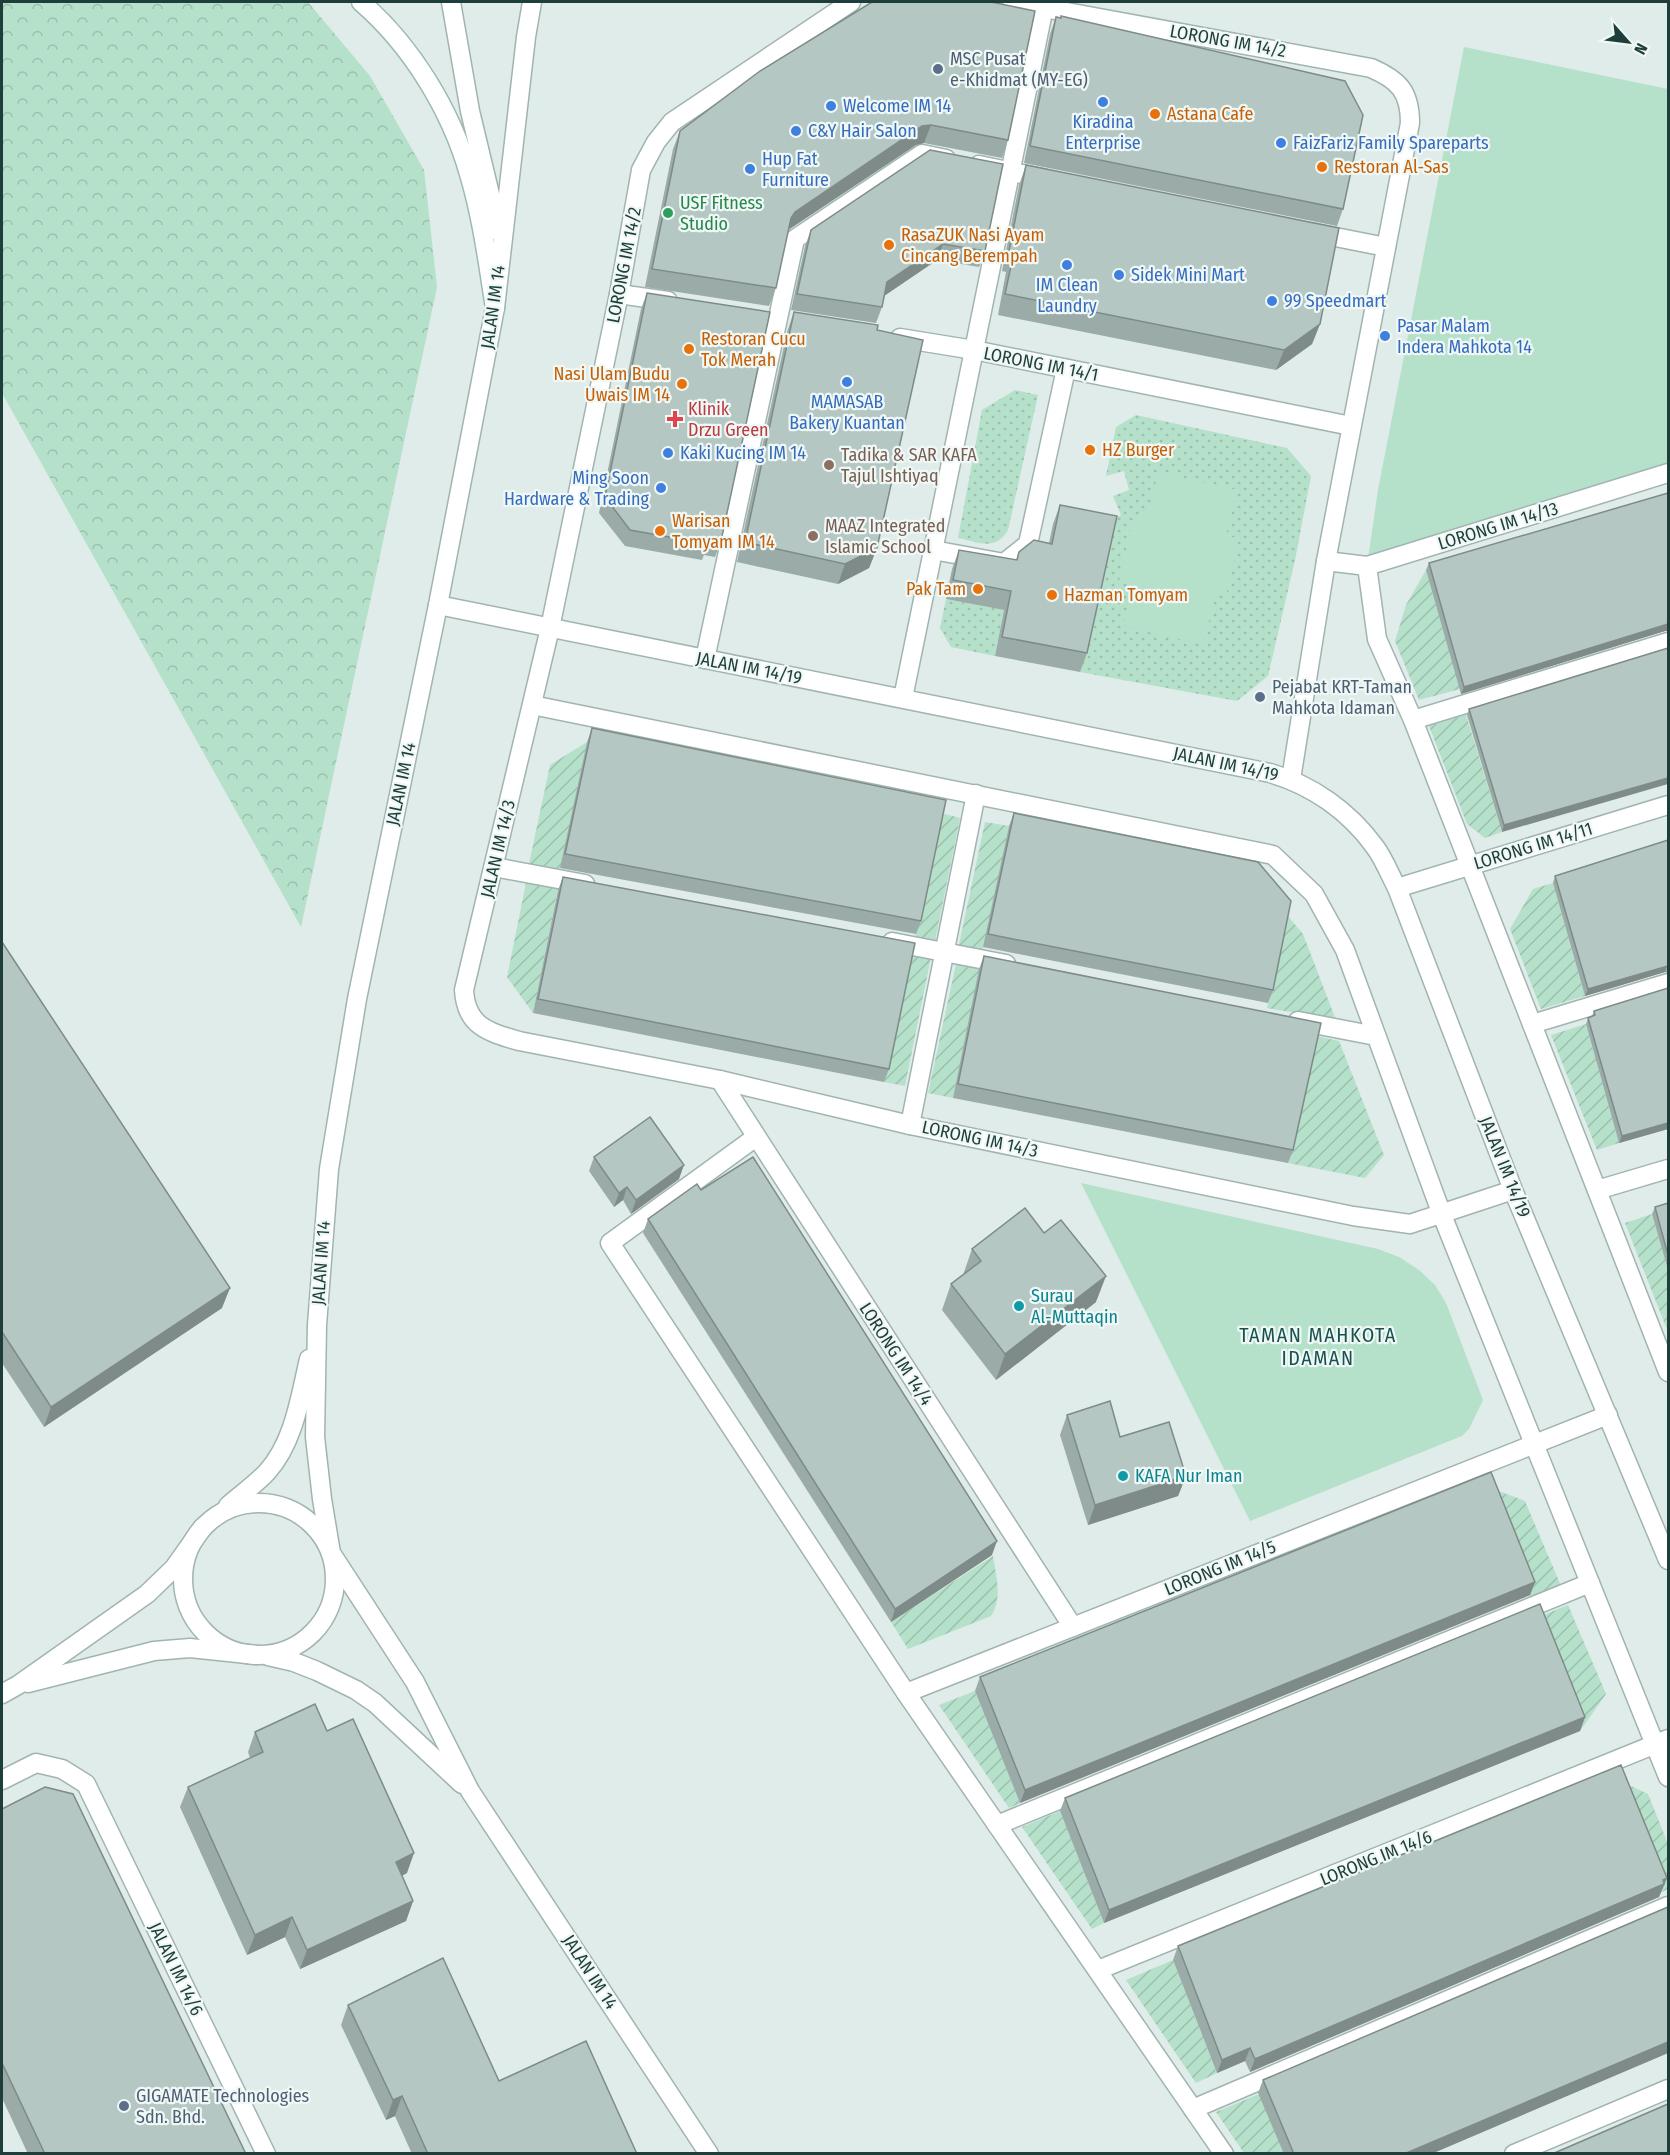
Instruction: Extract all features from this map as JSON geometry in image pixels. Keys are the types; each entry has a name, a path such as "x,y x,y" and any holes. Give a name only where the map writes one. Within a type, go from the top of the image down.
{"street":[{"path":"361,2 374,13 414,61 446,115 469,173 483,234 495,309"},
{"name":"JALAN IM 14","path":"451,2 470,111 502,245"},
{"name":"JALAN IM 14","path":"331,1553 315,1437 316,1325 329,1169 357,999 438,605 495,309 532,2"},
{"name":"LORONG IM 14/2","path":"550,628 619,294 641,170 656,142 672,122 852,2"},
{"name":"LORONG IM 14/2","path":"1012,2 1371,68 1390,76 1402,90 1410,105 1410,123 1386,247"},
{"path":"882,336 974,350 1044,7"},
{"path":"705,659 784,320 795,239 922,154 1058,181"},
{"path":"1291,779 1326,561 1386,247 1292,228"},
{"path":"619,294 687,304"},
{"path":"756,315 784,320"},
{"name":"LORONG IM 14/1","path":"903,698 974,350 1351,426"},
{"path":"933,550 1004,563 1028,544 1066,369"},
{"name":"LORONG IM 14/13","path":"1326,561 1367,566 1668,473"},
{"path":"1367,566 1377,639 1413,720 1667,1364"},
{"name":"JALAN IM 14/19","path":"438,605 1259,770 1291,779 1332,803 1365,834 1379,853 1396,888 1513,1190 1608,1415 1663,1533 1668,1560"},
{"name":"JALAN IM 14/3","path":"519,1041 492,1033 476,1022 465,1006 464,990 550,628"},
{"path":"1413,720 1668,642"},
{"path":"532,705 1273,855 1314,894 1345,950 1442,1215 1590,1583 1662,1742 1668,1777"},
{"path":"910,1125 976,794"},
{"name":"LORONG IM 14/11","path":"1396,888 1668,804"},
{"path":"494,867 598,887"},
{"path":"875,939 1026,968"},
{"path":"1532,1024 1668,983"},
{"path":"1283,1018 1376,1036"},
{"name":"LORONG IM 14/3","path":"519,1041 720,1080 910,1125 1353,1216 1410,1224 1442,1215"},
{"name":"LORONG IM 14/4","path":"720,1080 1073,1627"},
{"path":"756,1137 610,1244 906,1693 1224,2154"},
{"path":"1597,1190 1668,1169"},
{"path":"1442,1215 1513,1190"},
{"name":"JALAN IM 14","path":"204,1527 266,1473 278,1457 288,1438 297,1410 316,1325"},
{"name":"LORONG IM 14/5","path":"906,1693 1608,1415"},
{"path":"10,1690 147,1594 174,1568 204,1527 224,1510 249,1503 275,1504 299,1513 319,1530 331,1553 416,1682 470,1791"},
{"path":"204,1527 189,1548 183,1573 185,1598 195,1621 212,1638 233,1650 257,1655 281,1651 303,1641 321,1624 332,1602 335,1577 331,1553"},
{"path":"997,1825 1590,1583"},
{"path":"10,1690 154,1651 190,1648 279,1658 317,1671 356,1690 375,1703 470,1791"},
{"name":"LORONG IM 14/6","path":"1098,1970 1662,1742"},
{"name":"JALAN IM 14/6","path":"2,1780 36,1763 62,1768 86,1784 266,2154"},
{"name":"JALAN IM 14","path":"470,1791 709,2154"},
{"path":"1193,2109 1668,1906"},
{"path":"1514,2154 1668,2089"}],"green space":[{"path":"2,2 308,2 370,76 424,170 437,287 301,927 2,393"},
{"path":"1464,47 1668,89 1668,473 1367,566 1378,490"},
{"path":"1015,390 1038,395 1008,530 998,541 986,544 958,538 982,410"},
{"path":"1136,415 1287,448 1311,476 1295,560 1268,676 1237,701 1080,672 1110,535 1107,523 1121,515 1113,496 1129,490 1124,471 1106,476 1116,427"},
{"path":"1158,472 1237,490 1226,535 1239,539 1226,596 1216,594 1203,645 1123,626 1133,584 1119,581 1134,514 1147,517"},
{"path":"1426,570 1460,689 1419,700 1395,641 1406,605"},
{"path":"946,599 1004,610 995,656 951,647 940,628"},
{"path":"1466,715 1502,832 1485,838 1467,824 1429,726"},
{"path":"587,742 560,869 529,864 550,765"},
{"path":"941,813 960,818 934,946 914,942"},
{"path":"985,822 1009,826 982,954 958,949"},
{"path":"527,878 559,883 533,1013 507,977"},
{"path":"1553,883 1585,996 1541,1009 1510,929 1533,889"},
{"path":"1287,915 1303,934 1336,1020 1267,1008"},
{"path":"910,953 931,957 905,1086 884,1082"},
{"path":"956,964 980,968 953,1098 928,1093"},
{"path":"1586,1024 1619,1143 1597,1150 1551,1035"},
{"path":"1316,1036 1339,1041 1384,1155 1365,1178 1288,1163"},
{"path":"1081,1183 1378,1249 1399,1257 1419,1270 1435,1285 1446,1303 1483,1400 1469,1429 1462,1436 1250,1521"},
{"path":"1652,1214 1668,1270 1668,1332 1625,1223"},
{"path":"1486,1486 1525,1501 1561,1586 1531,1598"},
{"path":"993,1556 998,1595 991,1616 908,1649 891,1622"},
{"path":"1568,1605 1606,1694 1580,1731 1536,1618"},
{"path":"975,1691 1020,1803 1009,1808 939,1705"},
{"path":"1616,1779 1648,1794 1668,1844 1668,1889 1662,1892"},
{"path":"1060,1811 1104,1923 1092,1929 1022,1827"},
{"path":"1173,1960 1217,2073 1196,2083 1126,1980"},
{"path":"1259,2094 1284,2153 1244,2153 1216,2112"}],"building":[{"path":"872,2 991,2 1035,11 1008,140 931,125 922,126 795,212 791,218 776,288 652,269 680,131 760,71"},
{"path":"1061,16 1345,81 1363,115 1343,209 1030,146 1056,17 1061,18"},
{"path":"930,150 1003,164 985,251 943,244 887,282 882,307 797,294 811,230"},
{"path":"1026,165 1339,228 1320,324 1284,350 1005,294 1014,252 1009,251"},
{"path":"647,293 770,312 721,541 709,539 708,544 630,530 605,497"},
{"path":"794,312 878,325 877,330 923,340 877,548 845,564 745,542"},
{"path":"1668,493 1668,624 1464,687 1429,563"},
{"name":"Hazman Tomyam","path":"1060,505 1117,516 1087,653 1002,637 1011,591 953,580 959,550 1017,560 1019,552 1034,540 1052,544"},
{"path":"1668,648 1668,778 1504,825 1469,709"},
{"path":"592,728 946,800 921,921 565,854"},
{"path":"1014,813 1258,862 1291,901 1273,990 988,934"},
{"path":"1668,840 1668,966 1588,989 1555,876"},
{"path":"563,877 915,943 889,1069 538,999"},
{"path":"2,942 230,1288 51,1407 2,1332"},
{"path":"984,956 1321,1023 1293,1150 958,1084"},
{"path":"1668,988 1668,1123 1622,1136 1588,1018 1595,1015 1594,1011"},
{"path":"650,1117 684,1165 636,1200 627,1187 619,1193 594,1157"},
{"path":"753,1157 997,1541 895,1609 648,1219 697,1184 701,1190"},
{"path":"1668,1203 1668,1255 1655,1207"},
{"name":"Surau Al-Muttaqin","path":"1025,1208 1044,1233 1061,1220 1106,1276 1005,1354 951,1284 981,1261 972,1249"},
{"name":"KAFA Nur Iman","path":"1110,1401 1120,1437 1169,1422 1186,1476 1095,1505 1067,1415"},
{"path":"1491,1472 1535,1582 1025,1790 980,1677"},
{"path":"1540,1604 1585,1717 1109,1910 1065,1798"},
{"path":"315,1704 327,1731 353,1719 414,1853 396,1862 413,1901 307,1950 292,1917 255,1935 188,1787 263,1752 255,1732"},
{"path":"1621,1765 1667,1878 1663,1880 1664,1884 1255,2059 1250,2048 1222,2060 1178,1946"},
{"path":"45,1787 73,1794 246,2154 45,2154 2,2063 2,1809"},
{"path":"1668,1907 1668,2042 1404,2154 1294,2154 1263,2080"},
{"path":"443,1958 499,2081 586,2041 637,2154 428,2154 402,2096 393,2100 348,2005"},
{"path":"1668,2104 1668,2154 1552,2154"}],"place":[{"name":"MSC Pusat e-Khidmat (MY-EG)","path":"938,69"},
{"name":"Kiradina Enterprise","path":"1103,102"},
{"name":"Welcome IM 14","path":"831,106"},
{"name":"Astana Cafe","path":"1155,114"},
{"name":"C&Y Hair Salon","path":"796,131"},
{"name":"FaizFariz Family Spareparts","path":"1281,143"},
{"name":"Restoran Al-Sas","path":"1322,167"},
{"name":"Hup Fat Furniture","path":"750,169"},
{"name":"USF Fitness Studio","path":"668,213"},
{"name":"RasaZUK Nasi Ayam Cincang Berempah","path":"889,245"},
{"name":"IM Clean Laundry","path":"1067,265"},
{"name":"Sidek Mini Mart","path":"1119,275"},
{"name":"99 Speedmart","path":"1272,301"},
{"name":"Pasar Malam Indera Mahkota 14","path":"1385,336"},
{"name":"Restoran Cucu Tok Merah","path":"689,349"},
{"name":"MAMASAB Bakery Kuantan","path":"847,382"},
{"name":"Nasi Ulam Budu Uwais IM 14","path":"682,384"},
{"name":"Klinik Drzu Green","path":"675,419"},
{"name":"HZ Burger","path":"1090,450"},
{"name":"Kaki Kucing IM 14","path":"668,453"},
{"name":"Tadika & SAR KAFA Tajul Ishtiyaq","path":"829,465"},
{"name":"Ming Soon Hardware & Trading","path":"661,488"},
{"name":"Warisan Tomyam IM 14","path":"660,531"},
{"name":"MAAZ Integrated Islamic School","path":"813,536"},
{"name":"Pak Tam","path":"978,589"},
{"name":"Hazman Tomyam","path":"1052,595"},
{"name":"Pejabat KRT-Taman Mahkota Idaman","path":"1260,697"},
{"name":"Surau Al-Muttaqin","path":"1019,1306"},
{"name":"KAFA Nur Iman","path":"1123,1476"},
{"name":"GIGAMATE Technologies Sdn. Bhd.","path":"124,2106"}],"district":[{"name":"TAMAN MAHKOTA IDAMAN","path":"1318,1346"}]}
